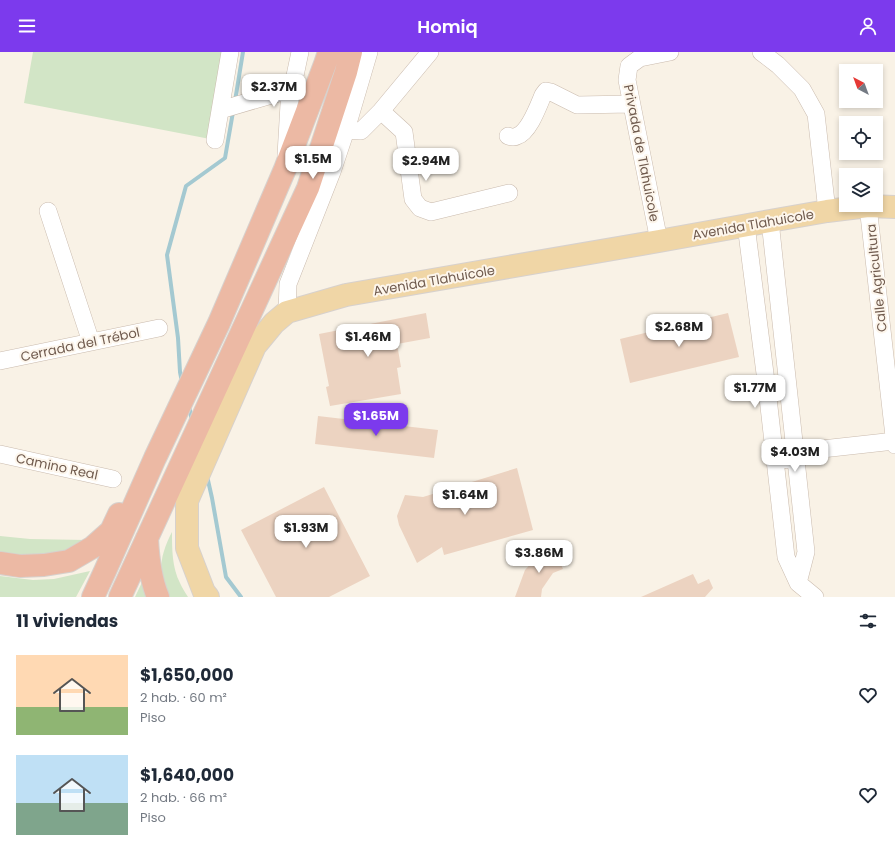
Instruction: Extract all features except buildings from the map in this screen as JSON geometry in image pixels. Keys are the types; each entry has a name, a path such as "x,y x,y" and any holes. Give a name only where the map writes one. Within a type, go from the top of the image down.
{"highway":[{"path":"93,597 219,323 285,169 329,52"},
{"path":"120,597 308,188 344,79 351,52"},
{"path":"0,563 20,566 44,565 70,561 93,548 111,531 134,486 156,458"},
{"path":"147,537 149,564 158,597"}],"main road":[{"name":"Avenida Tlahuicole","path":"883,207 895,207"},
{"name":"Avenida Tlahuicole","path":"208,597 204,592 187,548 187,501 255,346 274,324 287,312 346,295 659,241 770,220 839,210"}],"street":[{"path":"215,140 230,52"},
{"path":"285,169 289,104 300,52"},
{"path":"287,312 288,284 332,172 369,52"},
{"path":"346,130 362,131 381,111 430,52"},
{"name":"Privada de Tlahuicole","path":"659,241 627,80 629,66 640,58 670,52"},
{"path":"761,52 778,65 802,89 816,114 827,211"},
{"path":"220,110 292,89"},
{"path":"508,136 515,137 522,134 528,127 546,91 577,105 632,104"},
{"path":"381,111 404,132 413,199 420,208 431,212 509,193"},
{"path":"48,211 91,342"},
{"name":"Calle Agricultura","path":"869,212 895,442"},
{"path":"770,220 806,552 798,583"},
{"path":"746,225 774,445 786,557 798,583 815,597"},
{"name":"Cerrada del Trébol","path":"0,360 159,328"},
{"path":"776,465 786,462 795,452 895,442"},
{"path":"774,445 787,445 795,452"},
{"name":"Camino Real","path":"0,454 113,478"}],"green space":[{"path":"33,52 226,52 210,139 24,103"},
{"path":"172,532 172,552 175,571 188,597 165,597 161,575 161,564 165,547"},
{"path":"0,536 30,539 87,540 68,551 61,553 44,556 25,556 0,554"},
{"path":"90,571 76,597 0,597 0,576 33,580 54,579"},
{"path":"145,576 150,597 135,597"}],"waterway":[{"path":"235,101 243,52"},
{"path":"182,382 167,255 186,186 225,158 233,112"},
{"path":"189,406 192,421"},
{"path":"207,476 226,577 241,597"}]}
